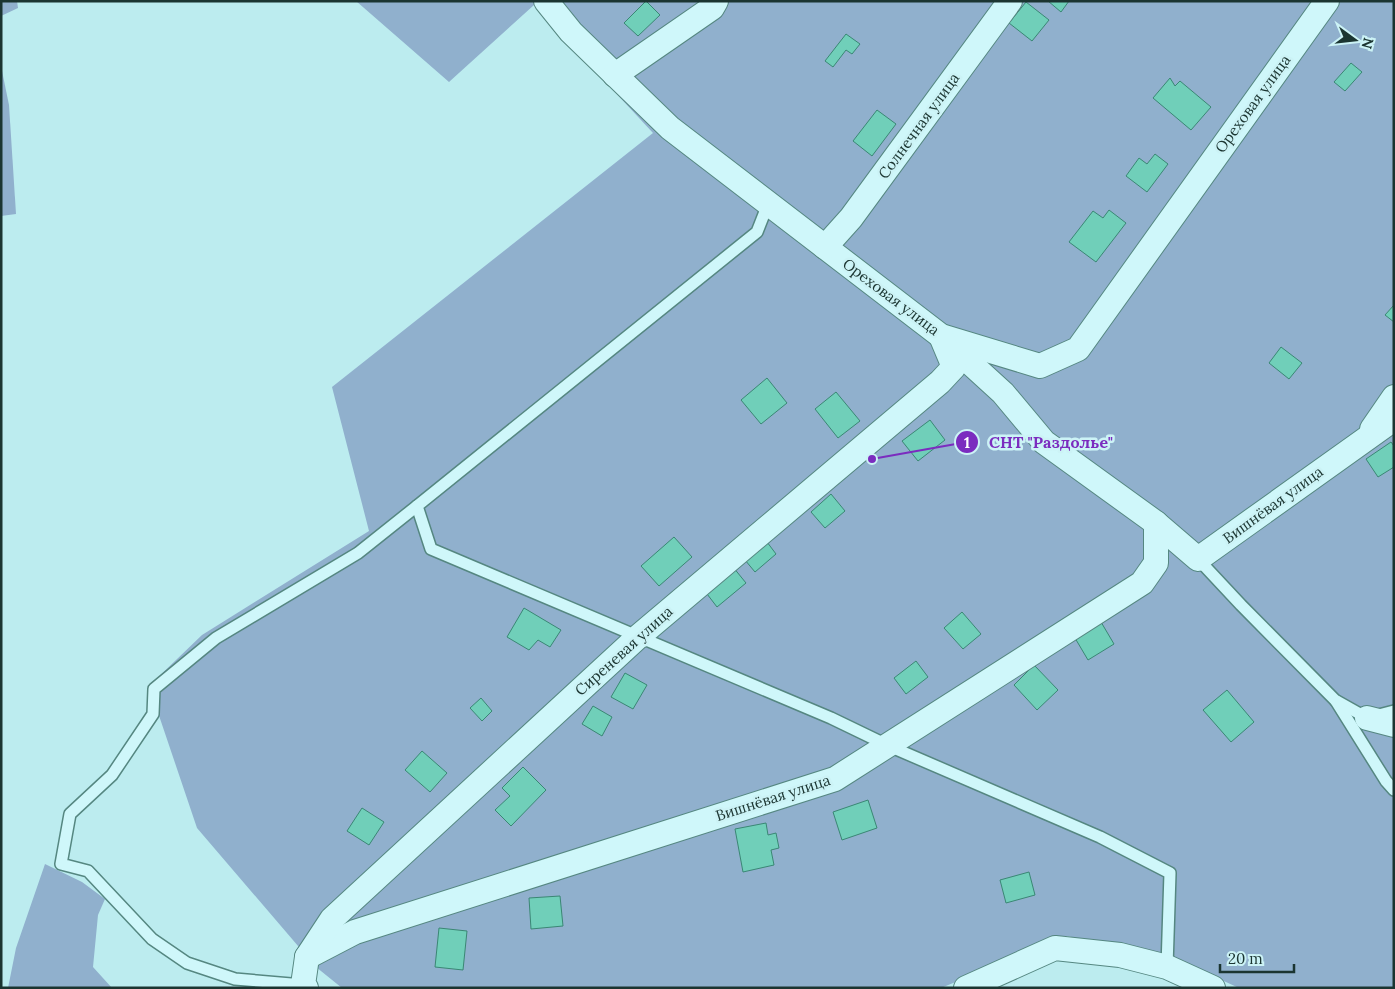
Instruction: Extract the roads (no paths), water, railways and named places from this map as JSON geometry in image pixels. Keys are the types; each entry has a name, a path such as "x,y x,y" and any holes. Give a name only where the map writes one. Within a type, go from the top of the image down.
{"street":[{"name":"Ореховая улица","path":"546,1 571,32 670,128 941,336 1040,366 1078,349 1327,1"},
{"path":"615,75 712,8 716,1"},
{"name":"Солнечная улица","path":"825,247 852,218 1010,1"},
{"path":"941,336 1003,393 1044,442 1156,523 1198,560"},
{"name":"Сиреневая улица","path":"305,986 307,957 332,919 640,636 940,382 954,367 941,336"},
{"path":"1365,438 1394,397"},
{"name":"Вишнёвая улица","path":"1198,560 1365,438 1394,419"},
{"name":"Вишнёвая улица","path":"307,957 355,932 835,779 1142,583 1156,563 1156,523"},
{"path":"1367,718 1394,725"},
{"path":"966,988 1055,948 1120,955 1168,967 1213,988"}],"lane":[{"path":"305,986 235,979 187,963 152,939 88,871 61,864 70,814 112,775 128,752 153,714 154,689 216,638 358,553 757,232 768,204"},
{"path":"417,506 431,549 831,718 889,746 1100,837 1170,873 1168,967"},
{"path":"1198,560 1335,700 1386,781 1394,790"},
{"path":"1335,700 1367,718 1394,711"}],"place":[{"name":"СНТ \"Раздолье\"","path":"872,459"}]}
